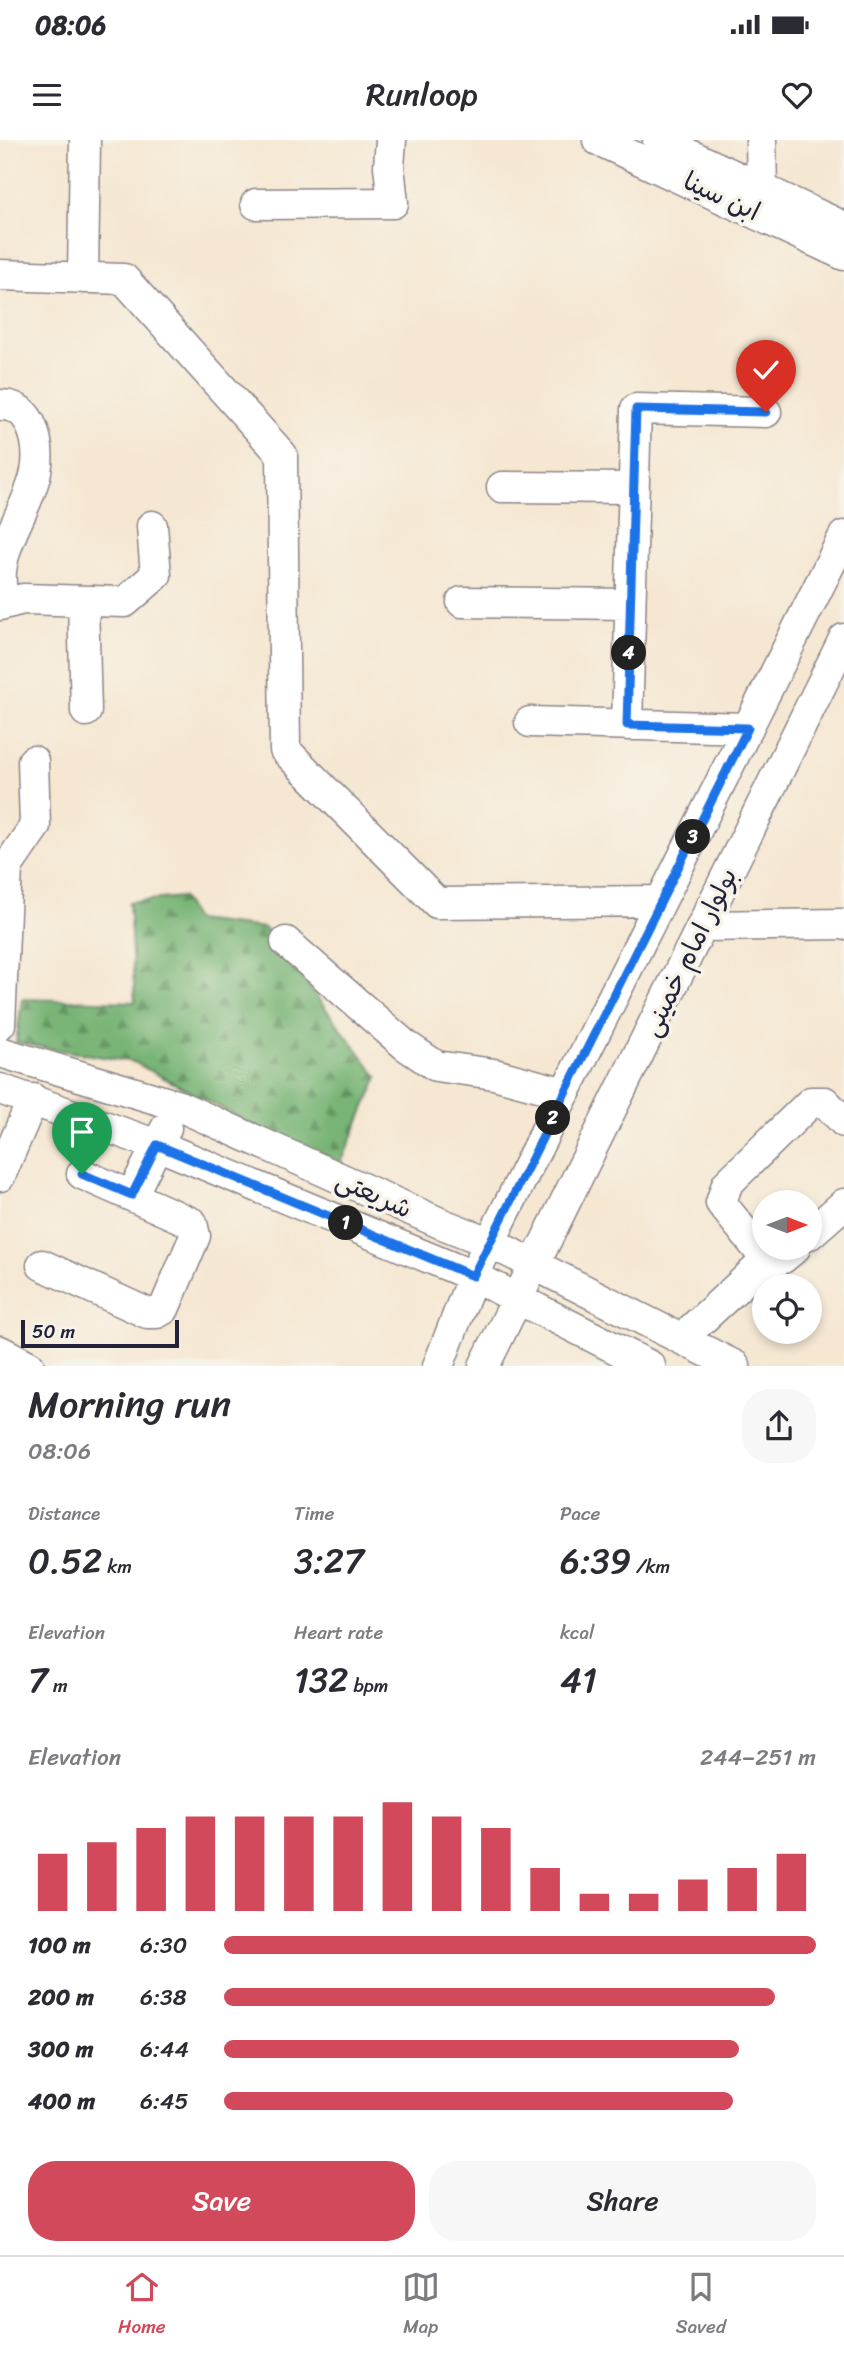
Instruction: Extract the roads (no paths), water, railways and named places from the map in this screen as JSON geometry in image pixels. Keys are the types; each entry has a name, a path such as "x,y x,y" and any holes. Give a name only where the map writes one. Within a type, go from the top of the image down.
{"street":[{"path":"83,278 85,140"},
{"path":"256,205 393,203 388,166 391,140"},
{"name":"ابن سینا","path":"598,140 844,254"},
{"name":"ابن سینا","path":"657,140 844,227"},
{"path":"761,140 762,189"},
{"path":"0,275 124,279 282,455 285,750 437,903 661,901"},
{"path":"0,405 13,405 26,416 37,439 38,468 33,494 8,544 1,572 1,604 23,599 125,603 156,575 152,526"},
{"path":"627,725 636,409 766,412"},
{"path":"502,487 634,488"},
{"name":"بولوار امام خمینی","path":"438,1366 473,1276 844,536"},
{"path":"462,602 630,604"},
{"path":"83,603 86,711"},
{"name":"بولوار امام خمینی","path":"484,1366 844,639"},
{"path":"530,722 748,728"},
{"path":"0,1024 3,891 7,867 34,826 33,761"},
{"path":"702,926 844,924"},
{"path":"286,942 405,1045 436,1066 494,1074 565,1093"},
{"name":"شریعتی","path":"0,1052 179,1106 440,1223 491,1243 735,1366"},
{"name":"شریعتی","path":"0,1090 33,1099 157,1145 473,1276 650,1366"},
{"path":"0,1176 33,1099"},
{"path":"752,1229 721,1203 727,1184 811,1102 825,1102 844,1122"},
{"path":"132,1195 179,1106"},
{"path":"42,1265 147,1313 157,1313 164,1309 195,1236 192,1223 82,1174"},
{"path":"822,1223 844,1204"},
{"path":"681,1339 758,1268 773,1260"},
{"path":"0,1351 29,1366"}]}
